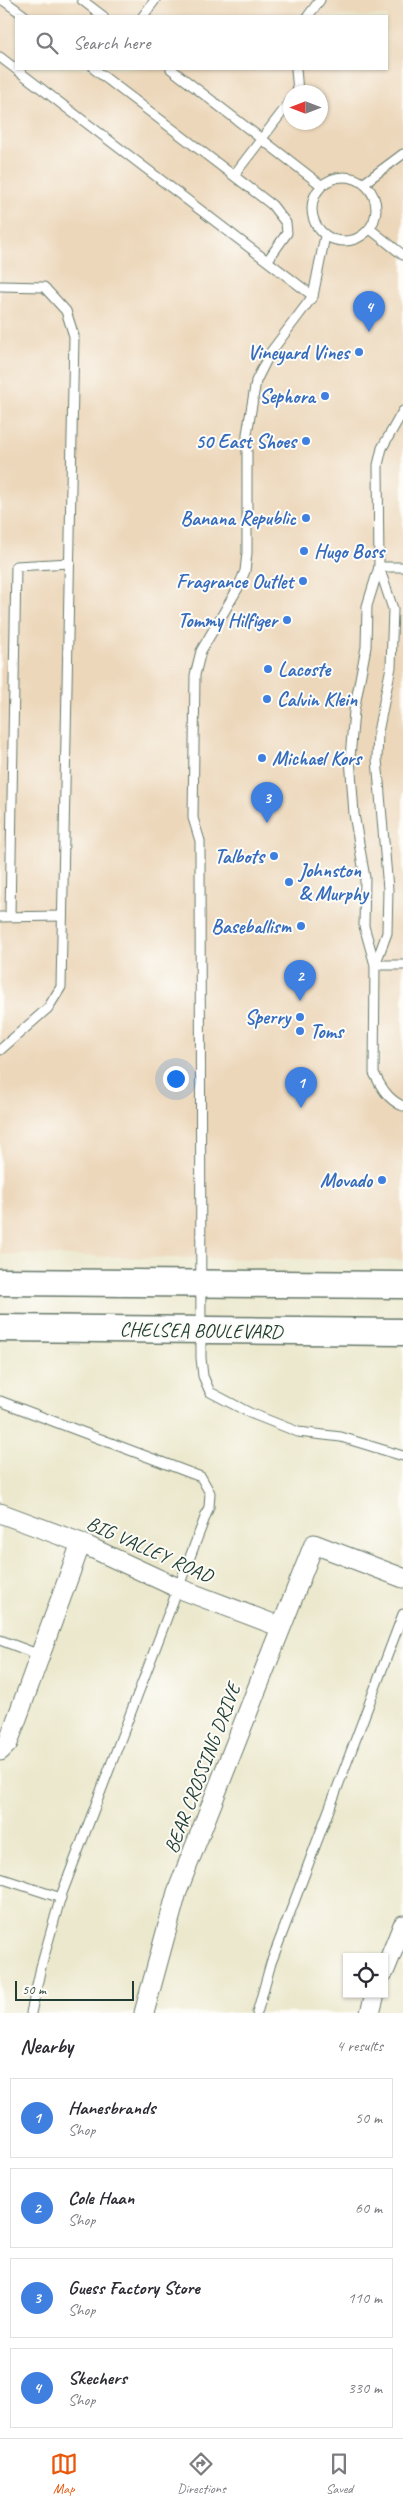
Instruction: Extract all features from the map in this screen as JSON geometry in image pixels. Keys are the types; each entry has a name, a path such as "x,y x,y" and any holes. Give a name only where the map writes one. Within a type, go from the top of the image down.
{"main road":[{"path":"0,1282 403,1285"},
{"name":"CHELSEA BOULEVARD","path":"0,1328 403,1332"}],"street":[{"name":"BIG VALLEY ROAD","path":"0,1513 81,1543 178,1588 281,1627"},
{"path":"0,1751 8,1743 81,1543"},
{"name":"BEAR CROSSING DRIVE","path":"144,2013 177,1892 314,1544 403,1578"},
{"path":"388,1962 403,1924"},
{"path":"370,2013 374,1998"}],"lane":[{"path":"0,6 4,0 24,15"},
{"path":"82,0 101,15"},
{"path":"144,15 155,0"},
{"path":"309,15 320,0"},
{"path":"0,56 15,67"},
{"path":"18,70 313,296"},
{"path":"95,70 272,204 286,223 287,233 268,260"},
{"path":"172,70 321,185"},
{"path":"296,70 297,85"},
{"path":"234,175 283,111"},
{"path":"364,183 403,154"},
{"path":"350,176 364,183 372,192 376,204 375,217 370,229 361,237 349,241 337,241 326,236 316,226 311,212 313,197 321,185 335,177 350,176"},
{"path":"370,229 403,255"},
{"path":"326,236 313,296 270,353 256,381 247,434 247,553 245,570 238,588 201,651 195,675 193,818 200,841 200,1330 203,1376 210,1392 250,1413 298,1432 341,1437 403,1456"},
{"path":"0,286 44,287 66,311 74,336 61,987 48,1008 0,1050"},
{"path":"403,411 382,448 378,465 379,567 367,606 366,647 354,711 350,758 354,814 365,878 364,926 374,965 374,1073 381,1087 389,1096 403,1106"},
{"path":"10,916 16,566 70,563"},
{"path":"379,567 403,567"},
{"path":"374,965 387,933 388,889 377,759 378,732 391,667 393,609 379,567"},
{"path":"0,917 62,916"},
{"path":"374,965 403,965"},
{"path":"0,1400 200,1477 205,1481 210,1493 210,1507 61,1898 41,1967 31,2013"},
{"path":"257,2013 271,1963 403,1614"},
{"path":"0,1640 40,1655"},
{"path":"0,1878 61,1898"}],"shaded area":[{"path":"0,0 403,0 403,1260 167,1258 0,1254"}],"place":[{"name":"Skechers","path":"369,332"},
{"name":"Vineyard Vines","path":"359,352"},
{"name":"Sephora","path":"325,396"},
{"name":"50 East Shoes","path":"306,441"},
{"name":"Banana Republic","path":"306,518"},
{"name":"Hugo Boss","path":"304,551"},
{"name":"Fragrance Outlet","path":"303,581"},
{"name":"Tommy Hilfiger","path":"287,620"},
{"name":"Lacoste","path":"268,669"},
{"name":"Calvin Klein","path":"267,699"},
{"name":"Michael Kors","path":"262,758"},
{"name":"Guess Factory Store","path":"267,823"},
{"name":"Talbots","path":"274,856"},
{"name":"Johnston & Murphy","path":"289,882"},
{"name":"Baseballism","path":"301,926"},
{"name":"Cole Haan","path":"300,1001"},
{"name":"Sperry","path":"300,1017"},
{"name":"Toms","path":"300,1031"},
{"name":"Hanesbrands","path":"301,1108"},
{"name":"Movado","path":"382,1180"}]}
